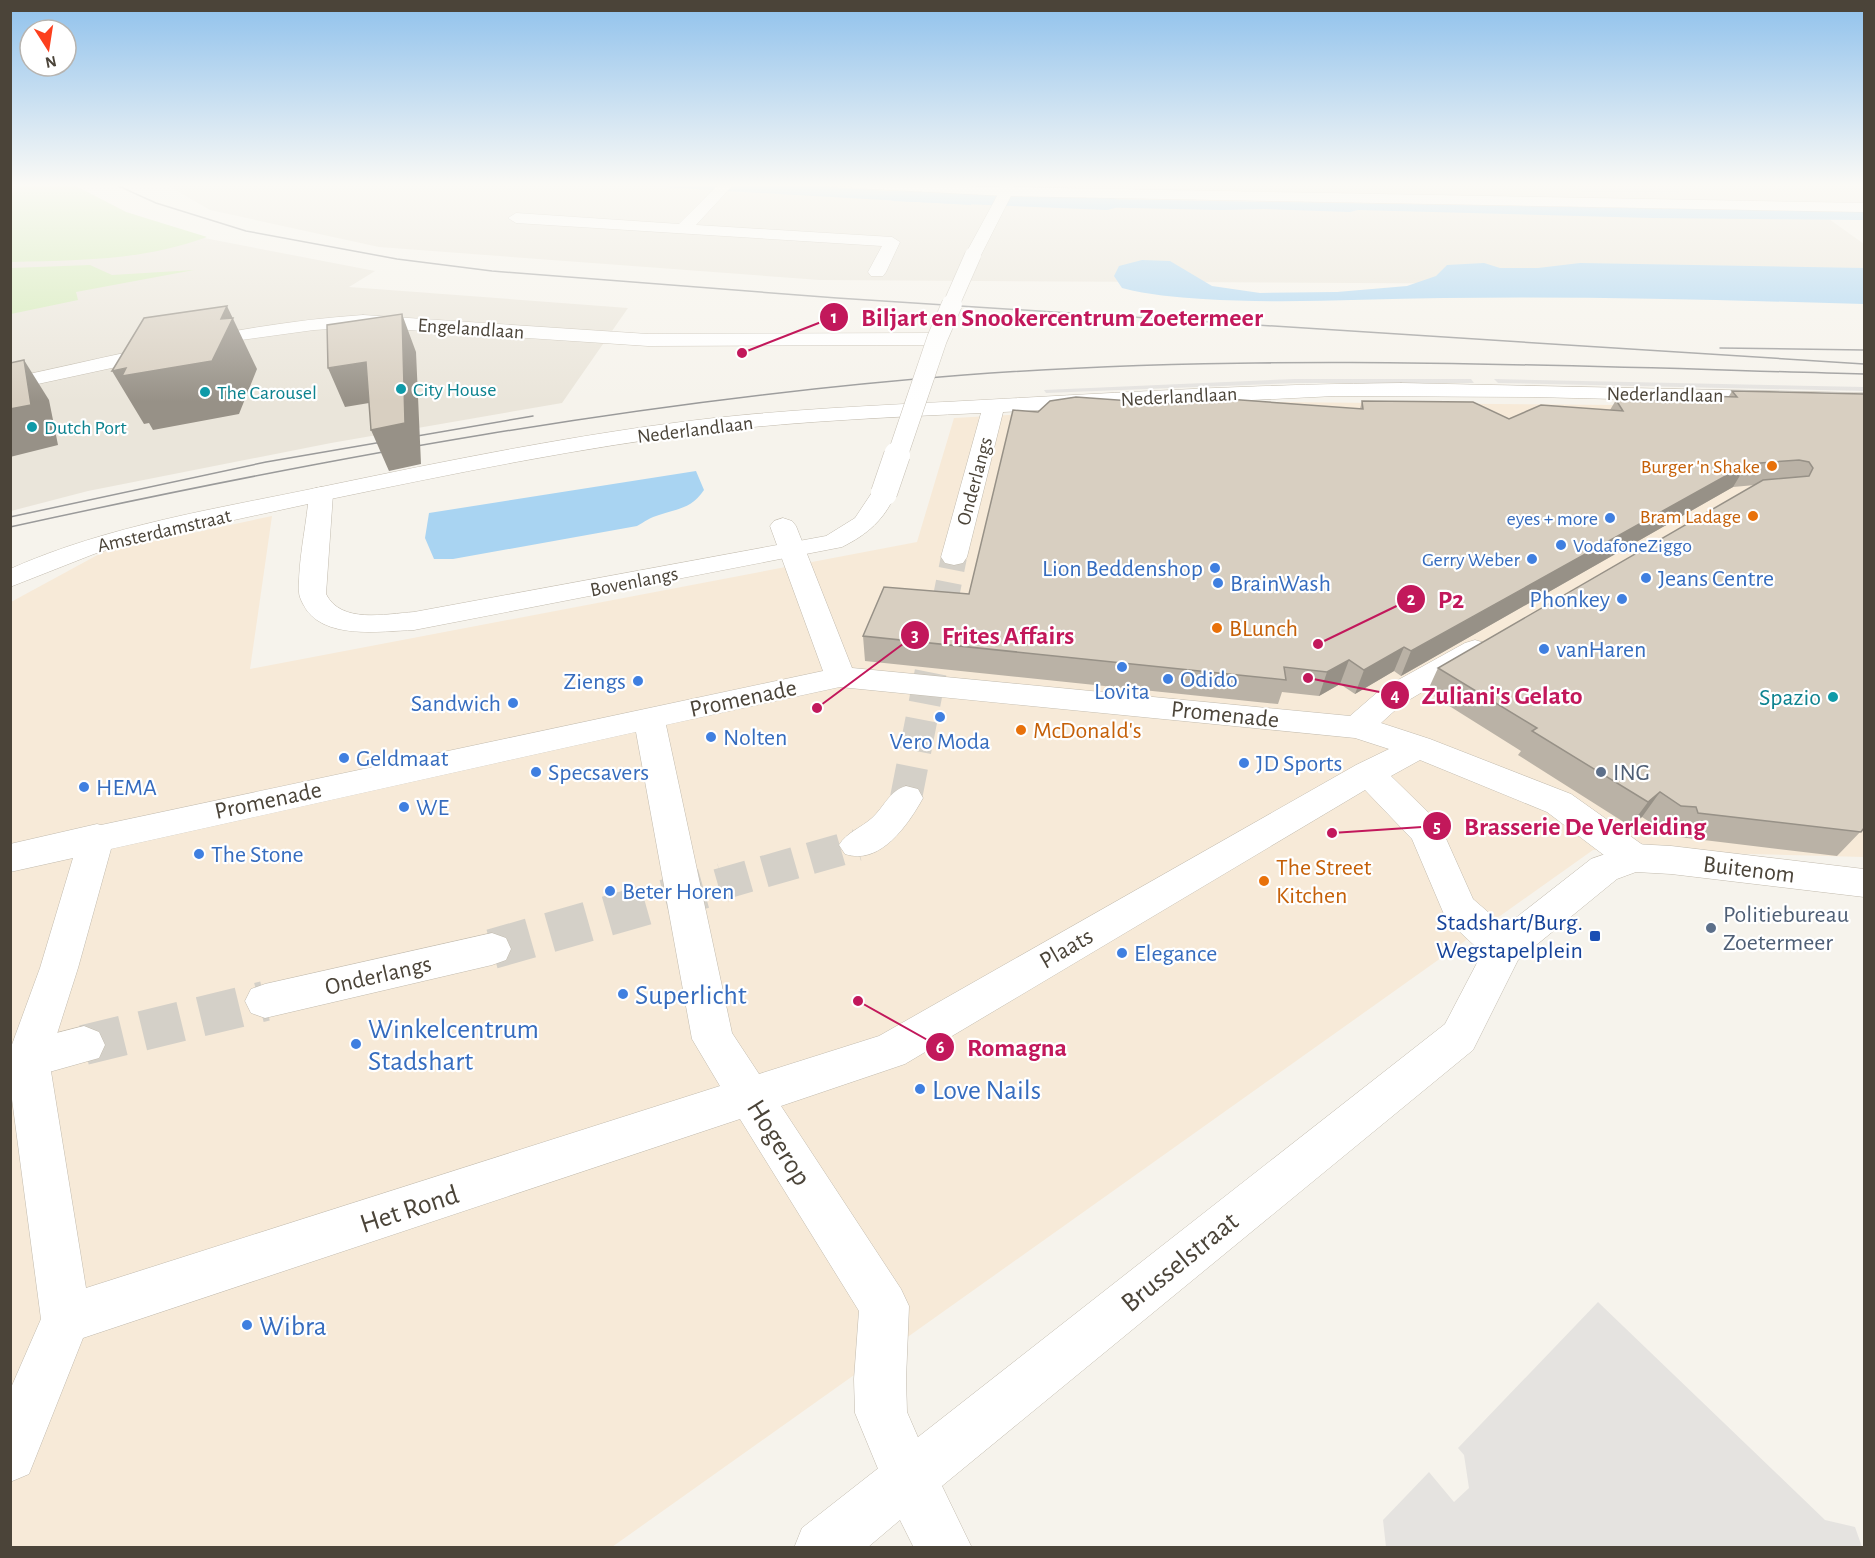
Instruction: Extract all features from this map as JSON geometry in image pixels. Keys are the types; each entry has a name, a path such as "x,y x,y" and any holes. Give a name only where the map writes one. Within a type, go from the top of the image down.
{"street":[{"path":"877,272 885,257"},
{"name":"Bovenlangs","path":"321,494 312,594 320,610 338,620 366,623 414,621 788,538 833,542 868,522 876,512 937,339 972,257"},
{"name":"Engelandlaan","path":"10,384 241,334 314,324 363,321 648,340 937,339"},
{"name":"Nederlandlaan","path":"321,494 469,463 711,425 855,412 1346,390 1488,390 1864,399"},
{"name":"Onderlangs","path":"954,557 994,406"},
{"name":"Amsterdamstraat","path":"10,579 85,549 134,534 321,494"},
{"path":"788,538 840,677"},
{"path":"1357,727 1392,697 1495,638"},
{"name":"Promenade","path":"10,858 97,837 840,677 1357,727 1419,747 1559,803 1634,858"},
{"name":"Hogerop","path":"649,718 713,1039 884,1306 880,1379 881,1413 909,1479 944,1548"},
{"name":"Plaats","path":"752,1097 890,1051 1368,773 1419,747"},
{"path":"1368,773 1427,832 1459,908 1504,949 1604,868 1634,858"},
{"path":"857,845 878,834 890,823 906,798"},
{"path":"10,1455 66,1319 19,1061 52,991 97,837"},
{"name":"Buitenom","path":"1634,858 1671,860 1864,883"},
{"name":"Brusselstraat","path":"822,1548 1459,1037 1504,949"},
{"name":"Onderlangs","path":"265,1002 492,950"},
{"path":"19,1061 84,1045"},
{"name":"Het Rond","path":"66,1319 752,1097"}],"shaded area":[{"path":"10,257 301,257 375,271 349,287 628,308 562,403 331,443 88,491 11,511"},
{"path":"509,257 1864,257 1864,286 820,280"},
{"path":"1295,379 1471,379 1474,383 1297,383 1046,393 1044,390"},
{"path":"1494,379 1864,387 1864,391 1498,383"},
{"path":"1257,402 1864,407 1864,857 1593,850 612,1547 11,1548 11,602 103,552 272,516 250,669 917,542 954,418"},
{"path":"1598,1302 1825,1520 1855,1527 1862,1547 1386,1547 1383,1520 1429,1472 1454,1502 1469,1488 1464,1455 1458,1448"}],"green space":[{"path":"11,257 120,257 86,260 11,262"},
{"path":"90,265 112,275 194,270 76,292 78,300 11,314 11,268"}],"water":[{"path":"1142,260 1170,261 1212,286 1260,293 1337,292 1407,286 1436,276 1447,265 1484,263 1500,268 1538,268 1580,263 1864,268 1864,304 1549,298 1293,301 1203,299 1152,294 1122,288 1114,276 1119,266"},
{"path":"696,471 704,490 694,501 684,507 653,517 637,526 453,559 434,559 425,538 429,513"}],"building":[{"path":"227,306 221,319 233,318 212,361 122,376 126,368 112,371 144,318"},
{"path":"402,314 405,423 371,430 366,362 328,368 327,325"},
{"path":"24,360 31,405 10,409 10,363"},
{"path":"1732,391 1864,394 1864,828 1861,832 1698,813 1696,807 1681,806 1660,792 1648,802 1532,731 1537,728 1438,668 1763,480 1809,476 1813,468 1809,462 1799,460 1747,464 1411,651 1404,647 1364,670 1349,660 1327,672 1284,667 1286,680 863,636 884,587 969,594 1013,410 1038,412 1050,401 1076,397 1173,404 1173,395 1363,409 1362,401 1473,402 1509,419 1541,405 1623,411 1616,400 1676,401 1670,395 1737,397"}],"tunnel":[{"path":"936,646 954,557"},
{"path":"906,798 936,645"},
{"path":"718,885 857,845"},
{"path":"492,949 723,883"},
{"path":"84,1045 265,1001"}],"tram line":[{"path":"385,257 492,271 837,298 1864,364"},
{"path":"1720,348 1864,350"},
{"path":"10,527 247,478 484,434 723,400 964,375 1076,368 1301,362 1864,374"},
{"path":"10,517 266,462 533,416"}],"place":[{"name":"Biljart en Snookercentrum Zoetermeer","path":"742,353"},
{"name":"City House","path":"401,389"},
{"name":"The Carousel","path":"205,392"},
{"name":"Dutch Port","path":"32,427"},
{"name":"Burger 'n Shake","path":"1772,466"},
{"name":"Bram Ladage","path":"1753,516"},
{"name":"eyes + more","path":"1610,518"},
{"name":"VodafoneZiggo","path":"1561,545"},
{"name":"Gerry Weber","path":"1532,559"},
{"name":"Lion Beddenshop","path":"1215,568"},
{"name":"Jeans Centre","path":"1646,578"},
{"name":"BrainWash","path":"1218,583"},
{"name":"Phonkey","path":"1622,599"},
{"name":"BLunch","path":"1217,628"},
{"name":"P2","path":"1318,644"},
{"name":"vanHaren","path":"1544,649"},
{"name":"Lovita","path":"1122,667"},
{"name":"Zuliani's Gelato","path":"1308,678"},
{"name":"Odido","path":"1168,679"},
{"name":"Ziengs","path":"638,681"},
{"name":"Spazio","path":"1833,697"},
{"name":"Sandwich","path":"513,703"},
{"name":"Frites Affairs","path":"817,708"},
{"name":"Vero Moda","path":"940,717"},
{"name":"McDonald's","path":"1021,730"},
{"name":"Nolten","path":"711,737"},
{"name":"Geldmaat","path":"344,758"},
{"name":"JD Sports","path":"1244,763"},
{"name":"Specsavers","path":"536,772"},
{"name":"ING","path":"1601,772"},
{"name":"HEMA","path":"84,787"},
{"name":"WE","path":"404,807"},
{"name":"Brasserie De Verleiding","path":"1332,833"},
{"name":"The Stone","path":"199,854"},
{"name":"The Street Kitchen","path":"1264,881"},
{"name":"Beter Horen","path":"610,891"},
{"name":"Politiebureau Zoetermeer","path":"1711,928"},
{"name":"Stadshart/Burg. Wegstapelplein","path":"1595,936"},
{"name":"Elegance","path":"1122,953"},
{"name":"Superlicht","path":"623,994"},
{"name":"Romagna","path":"858,1001"},
{"name":"Winkelcentrum Stadshart","path":"356,1044"},
{"name":"Love Nails","path":"920,1089"},
{"name":"Wibra","path":"247,1325"}]}
